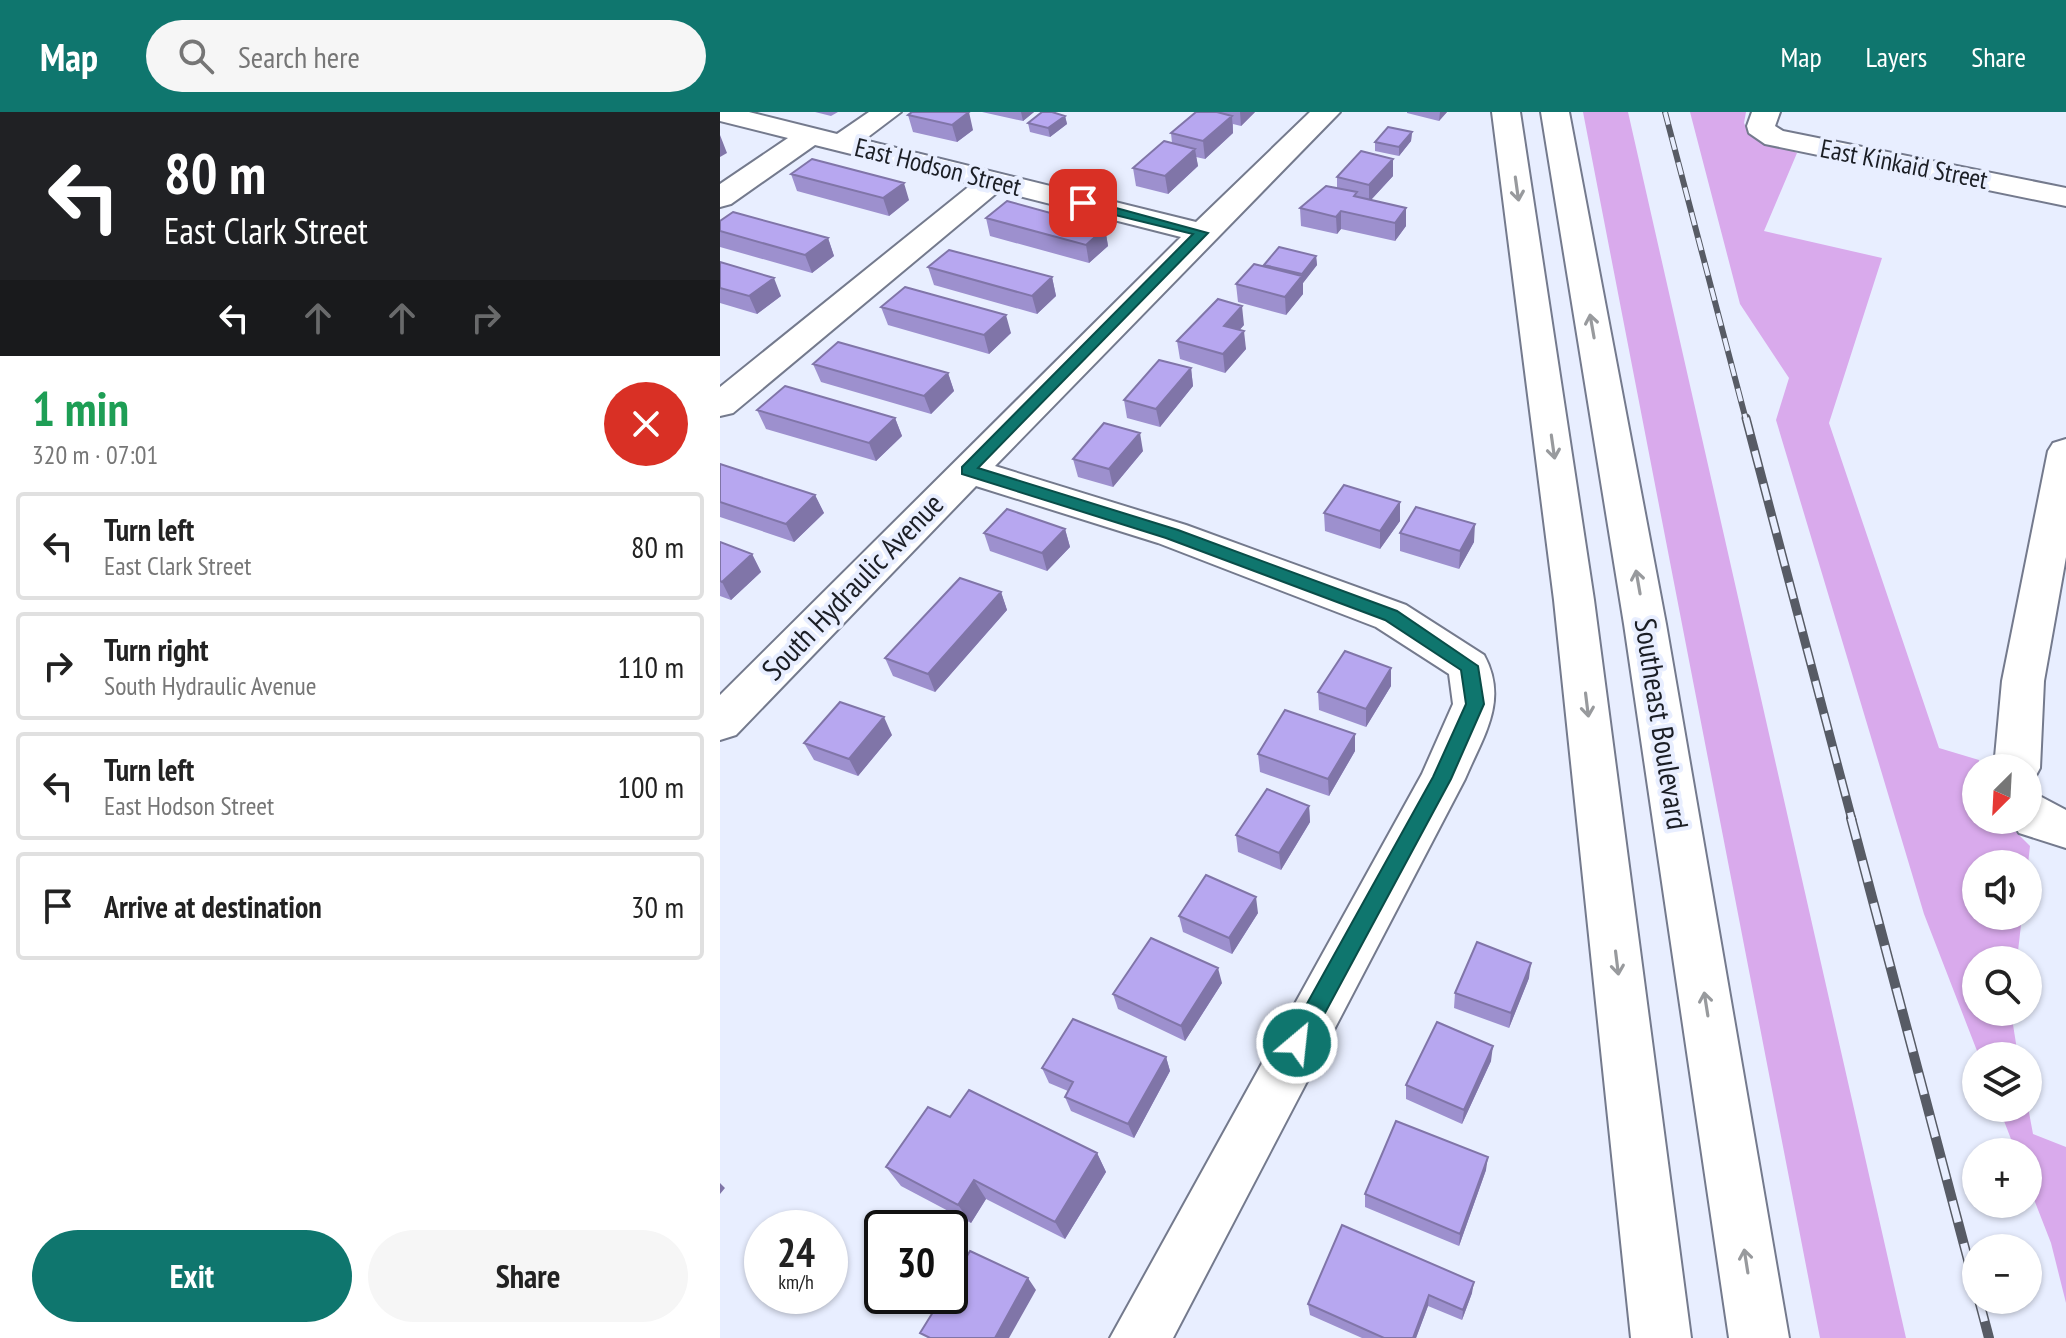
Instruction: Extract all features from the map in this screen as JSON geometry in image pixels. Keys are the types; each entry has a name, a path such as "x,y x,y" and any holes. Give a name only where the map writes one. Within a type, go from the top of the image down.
{"street":[{"path":"842,143 887,112"},
{"name":"South Hydraulic Avenue","path":"720,723 1202,233 1326,112"},
{"path":"1506,112 1574,600 1661,1338"},
{"name":"Southeast Boulevard","path":"1555,112 1645,624 1759,1338"},
{"name":"East Hodson Street","path":"720,113 1202,233"},
{"name":"East Kinkaid Street","path":"1766,113 1761,126 1763,133 1775,138 2066,197"},
{"path":"720,198 810,136"},
{"path":"720,405 994,181"},
{"path":"2018,754 2023,681 2066,451"},
{"path":"967,470 1172,534 1391,616 1469,666 1475,704 1442,779 1140,1338"}],"shaded area":[{"path":"1583,112 1628,112 1906,1338 1820,1338"},
{"path":"1690,112 1746,112 1744,123 1749,133 1797,153 1764,231 1882,258 1829,423 1939,748 1962,755 1962,834 2018,834 2030,846 2030,850 1962,850 1962,930 2020,930 2019,946 1962,946 1962,1012 1924,914 1776,420 1789,378 1740,304"},
{"path":"1967,1026 2013,1026 2016,1042 1974,1042"},
{"path":"2004,1122 2031,1122 2033,1134 2066,1147 2066,1303 2041,1218 2042,1138 2011,1138"}],"building":[{"path":"912,112 969,112 952,125 908,115"},
{"path":"1042,112 1065,116 1048,128 1028,123"},
{"path":"1196,112 1232,116 1203,141 1171,133"},
{"path":"1388,127 1412,132 1399,147 1375,142"},
{"path":"1164,141 1195,149 1165,176 1133,168"},
{"path":"1361,151 1393,159 1369,185 1337,177"},
{"path":"812,159 904,183 883,198 791,174"},
{"path":"1326,186 1357,192 1354,196 1406,208 1395,223 1341,211 1336,217 1300,208"},
{"path":"1007,201 1105,228 1086,245 986,218"},
{"path":"733,212 828,238 805,255 720,231 720,221"},
{"path":"1279,247 1316,256 1302,274 1264,265"},
{"path":"949,250 1052,277 1032,296 928,267"},
{"path":"720,262 774,278 749,296 720,288"},
{"path":"1254,264 1302,276 1285,297 1236,284"},
{"path":"905,287 1006,315 984,335 881,307"},
{"path":"1218,299 1242,306 1224,326 1244,331 1223,354 1177,341"},
{"path":"838,342 948,373 924,396 813,364"},
{"path":"1159,360 1191,368 1156,409 1124,400"},
{"path":"785,386 895,418 869,443 757,410"},
{"path":"1104,423 1140,433 1109,469 1073,459"},
{"path":"720,464 815,495 786,524 720,502"},
{"path":"1344,485 1400,502 1380,531 1324,513"},
{"path":"1416,507 1475,524 1460,551 1400,533"},
{"path":"1007,509 1065,529 1042,553 984,533"},
{"path":"720,542 752,554 722,582 720,581"},
{"path":"960,578 1001,592 928,674 885,658"},
{"path":"1345,651 1391,668 1366,709 1318,692"},
{"path":"840,702 884,717 849,759 804,743"},
{"path":"1285,710 1355,734 1328,779 1258,754"},
{"path":"1267,789 1309,806 1279,853 1236,835"},
{"path":"1206,875 1256,897 1229,938 1179,916"},
{"path":"1151,938 1218,968 1181,1026 1113,994"},
{"path":"1477,942 1531,963 1511,1013 1455,993"},
{"path":"1073,1019 1166,1057 1128,1124 1065,1097 1073,1082 1042,1068"},
{"path":"1437,1022 1493,1046 1464,1110 1406,1085"},
{"path":"969,1090 1097,1153 1055,1222 974,1180 958,1205 886,1167 928,1107 950,1117"},
{"path":"1396,1121 1488,1157 1460,1234 1365,1194"},
{"path":"1342,1225 1474,1282 1463,1310 1429,1295 1413,1338 1384,1338 1308,1304"},
{"path":"970,1251 1028,1278 995,1338 930,1338 920,1333 932,1314 968,1314"}],"railway":[{"path":"1665,112 1746,420"},
{"path":"1746,418 1852,820"},
{"path":"1851,818 1962,1237"},
{"path":"1983,1314 1989,1338"}],"route":[{"path":"1083,203 1202,233 967,470 1172,534 1391,616 1469,666 1475,704 1442,779 1297,1043"}]}
